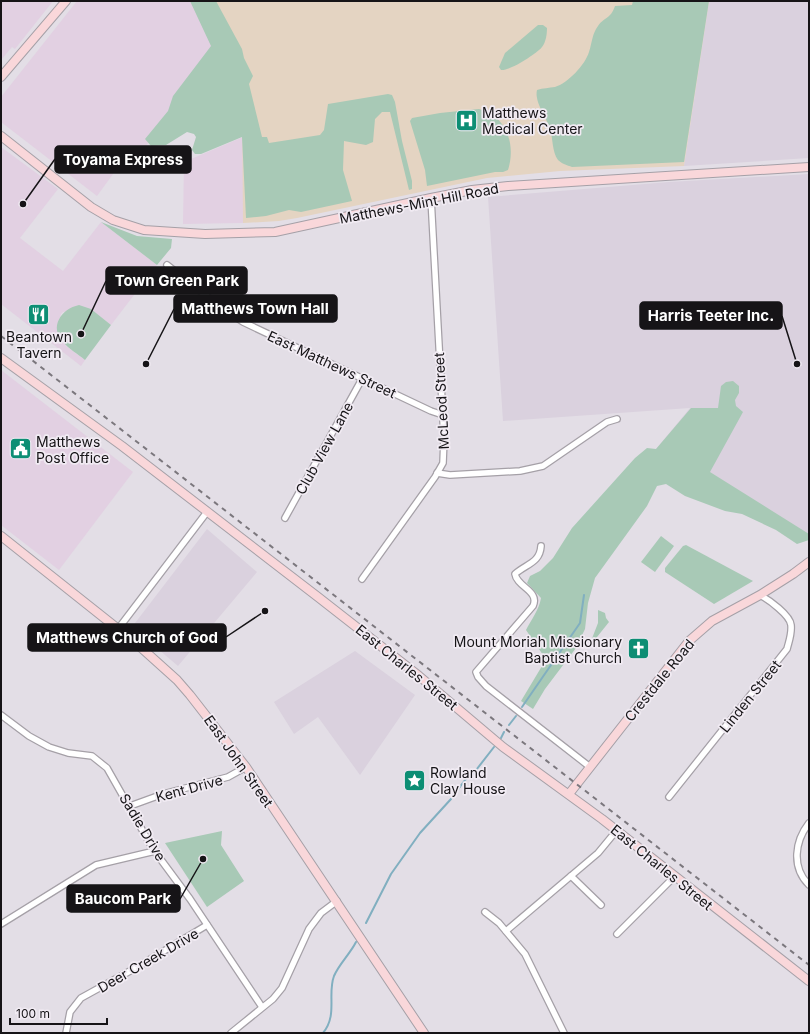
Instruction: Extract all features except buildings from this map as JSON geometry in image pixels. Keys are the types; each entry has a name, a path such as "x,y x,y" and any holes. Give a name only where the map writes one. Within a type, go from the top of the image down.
{"main road":[{"path":"1,77 66,1"},
{"name":"Matthews-Mint Hill Road","path":"1,136 91,207 113,220 127,226 144,230 180,233 246,234 275,232 431,198 472,190 508,186 809,167"},
{"name":"East Charles Street","path":"1,358 55,396 207,512 419,676 503,747 617,830 809,981"},
{"name":"East John Street","path":"1,536 118,629 178,680 208,716 246,767 302,853 337,901 424,1033"},
{"name":"Crestdale Road","path":"569,794 689,641 718,617 760,595 809,562"}],"street":[{"name":"McLeod Street","path":"362,579 437,473 444,458 431,198"},
{"name":"East Matthews Street","path":"167,265 235,317 362,379 431,411 443,415"},
{"name":"Club View Lane","path":"285,518 362,379"},
{"path":"437,473 450,476 512,472 543,466 607,422 617,419"},
{"path":"118,629 207,512"},
{"path":"542,546 541,552 536,560 524,566 515,574 517,580 533,594 535,600 533,606 476,672 478,677 486,686 590,767"},
{"name":"Linden Street","path":"669,797 787,650 791,634 791,623 773,602 760,595"},
{"name":"Sadie Drive","path":"1,715 29,736 49,747 68,753 92,756 98,759 107,768 130,806 154,851 207,925 262,1007"},
{"name":"Kent Drive","path":"130,806 163,794 228,777 246,767"},
{"path":"809,823 800,837 796,851 796,859 800,872 809,885"},
{"path":"506,931 598,853 617,830"},
{"path":"1,924 96,865 154,851"},
{"path":"571,876 601,905"},
{"path":"617,934 675,876"},
{"path":"231,1033 273,999 285,982 313,923 321,913 337,901"},
{"path":"485,912 506,931 529,960 564,1033"},
{"name":"Deer Creek Drive","path":"66,1033 70,1012 81,998 140,966 207,925"}],"shaded area":[{"path":"1,1 53,1 15,49 12,47 1,60"},
{"path":"77,1 193,1 217,45 181,102 141,152 132,148 97,196 1,122 1,97"},
{"name":"Matthews Medical Center","path":"193,1 709,1 684,166 560,171 487,178 297,218 279,221 243,223 242,104"},
{"path":"709,1 809,1 809,158 684,166"},
{"path":"243,137 243,223 183,224 184,162"},
{"path":"1,147 58,189 20,238 63,271 101,222 157,265 111,325 91,309 63,312 61,314 57,328 66,346 85,360 81,366 1,304"},
{"path":"809,174 809,539 656,449 690,408 503,421 488,197 669,182"},
{"path":"1,370 133,472 59,570 1,525"},
{"path":"207,529 257,572 178,666 132,627"},
{"path":"355,651 415,695 360,775 318,717 294,734 274,702"}],"green space":[{"path":"190,1 216,1 242,49 244,58 253,76 249,84 262,137 267,137 269,143 320,135 324,130 328,104 388,94 392,95 395,102 402,141 412,181 412,189 409,190 390,112 382,112 375,119 373,142 366,145 344,141 343,170 352,201 301,212 289,210 266,216 246,218 242,137 201,154 195,154 192,150 196,137 194,134 187,132 166,145 151,146 145,139 168,111 173,96 211,46"},
{"path":"633,1 709,1 684,162 572,167 561,162 556,157 550,129 537,100 537,90 555,87 570,78 580,68 587,57 596,29 611,14 615,6 632,5"},
{"path":"538,25 543,25 547,28 546,38 542,47 523,62 505,70 501,70 499,67 505,53"},
{"path":"479,109 496,118 503,125 507,133 511,151 508,170 427,186 425,170 410,121 412,118 440,113"},
{"path":"101,222 137,236 172,239 171,248 157,265"},
{"path":"79,305 91,309 111,325 85,360 65,345 57,330 59,319 62,315 67,310"},
{"path":"733,381 739,386 739,393 735,400 736,406 743,412 710,472 809,534 809,540 797,544 776,530 742,514 725,511 685,496 666,484 657,486 647,506 595,578 588,603 585,629 576,648 545,689 533,709 521,701 542,666 543,655 526,630 537,611 541,598 527,583 530,576 540,571 553,558 572,528 635,458 647,448 656,449 691,408 718,408 721,386 726,382"},
{"path":"661,536 674,546 655,572 641,562"},
{"path":"686,545 753,581 714,604 665,572 665,568 683,546"},
{"path":"598,610 605,613 609,622 593,642 591,641 598,623"},
{"path":"222,831 221,845 244,881 207,907 165,843"}],"waterway":[{"path":"522,707 580,623 584,595"},
{"path":"509,725 516,716"},
{"path":"501,738 504,732"},
{"path":"366,923 391,874 420,833 451,799 465,780 473,774 494,747"},
{"path":"323,1033 330,1019 331,990 334,976 356,942"}],"railway":[{"path":"1,336 809,965"}],"place":[{"name":"Matthews Medical Center","path":"467,120"},
{"name":"Toyama Express","path":"23,204"},
{"name":"Beantown Tavern","path":"39,314"},
{"name":"Town Green Park","path":"81,334"},
{"name":"Matthews Town Hall","path":"146,364"},
{"name":"Harris Teeter Inc.","path":"797,364"},
{"name":"Matthews Post Office","path":"20,449"},
{"name":"Matthews Church of God","path":"265,611"},
{"name":"Mount Moriah Missionary Baptist Church","path":"638,649"},
{"name":"Rowland Clay House","path":"415,780"},
{"name":"Baucom Park","path":"203,859"}]}
